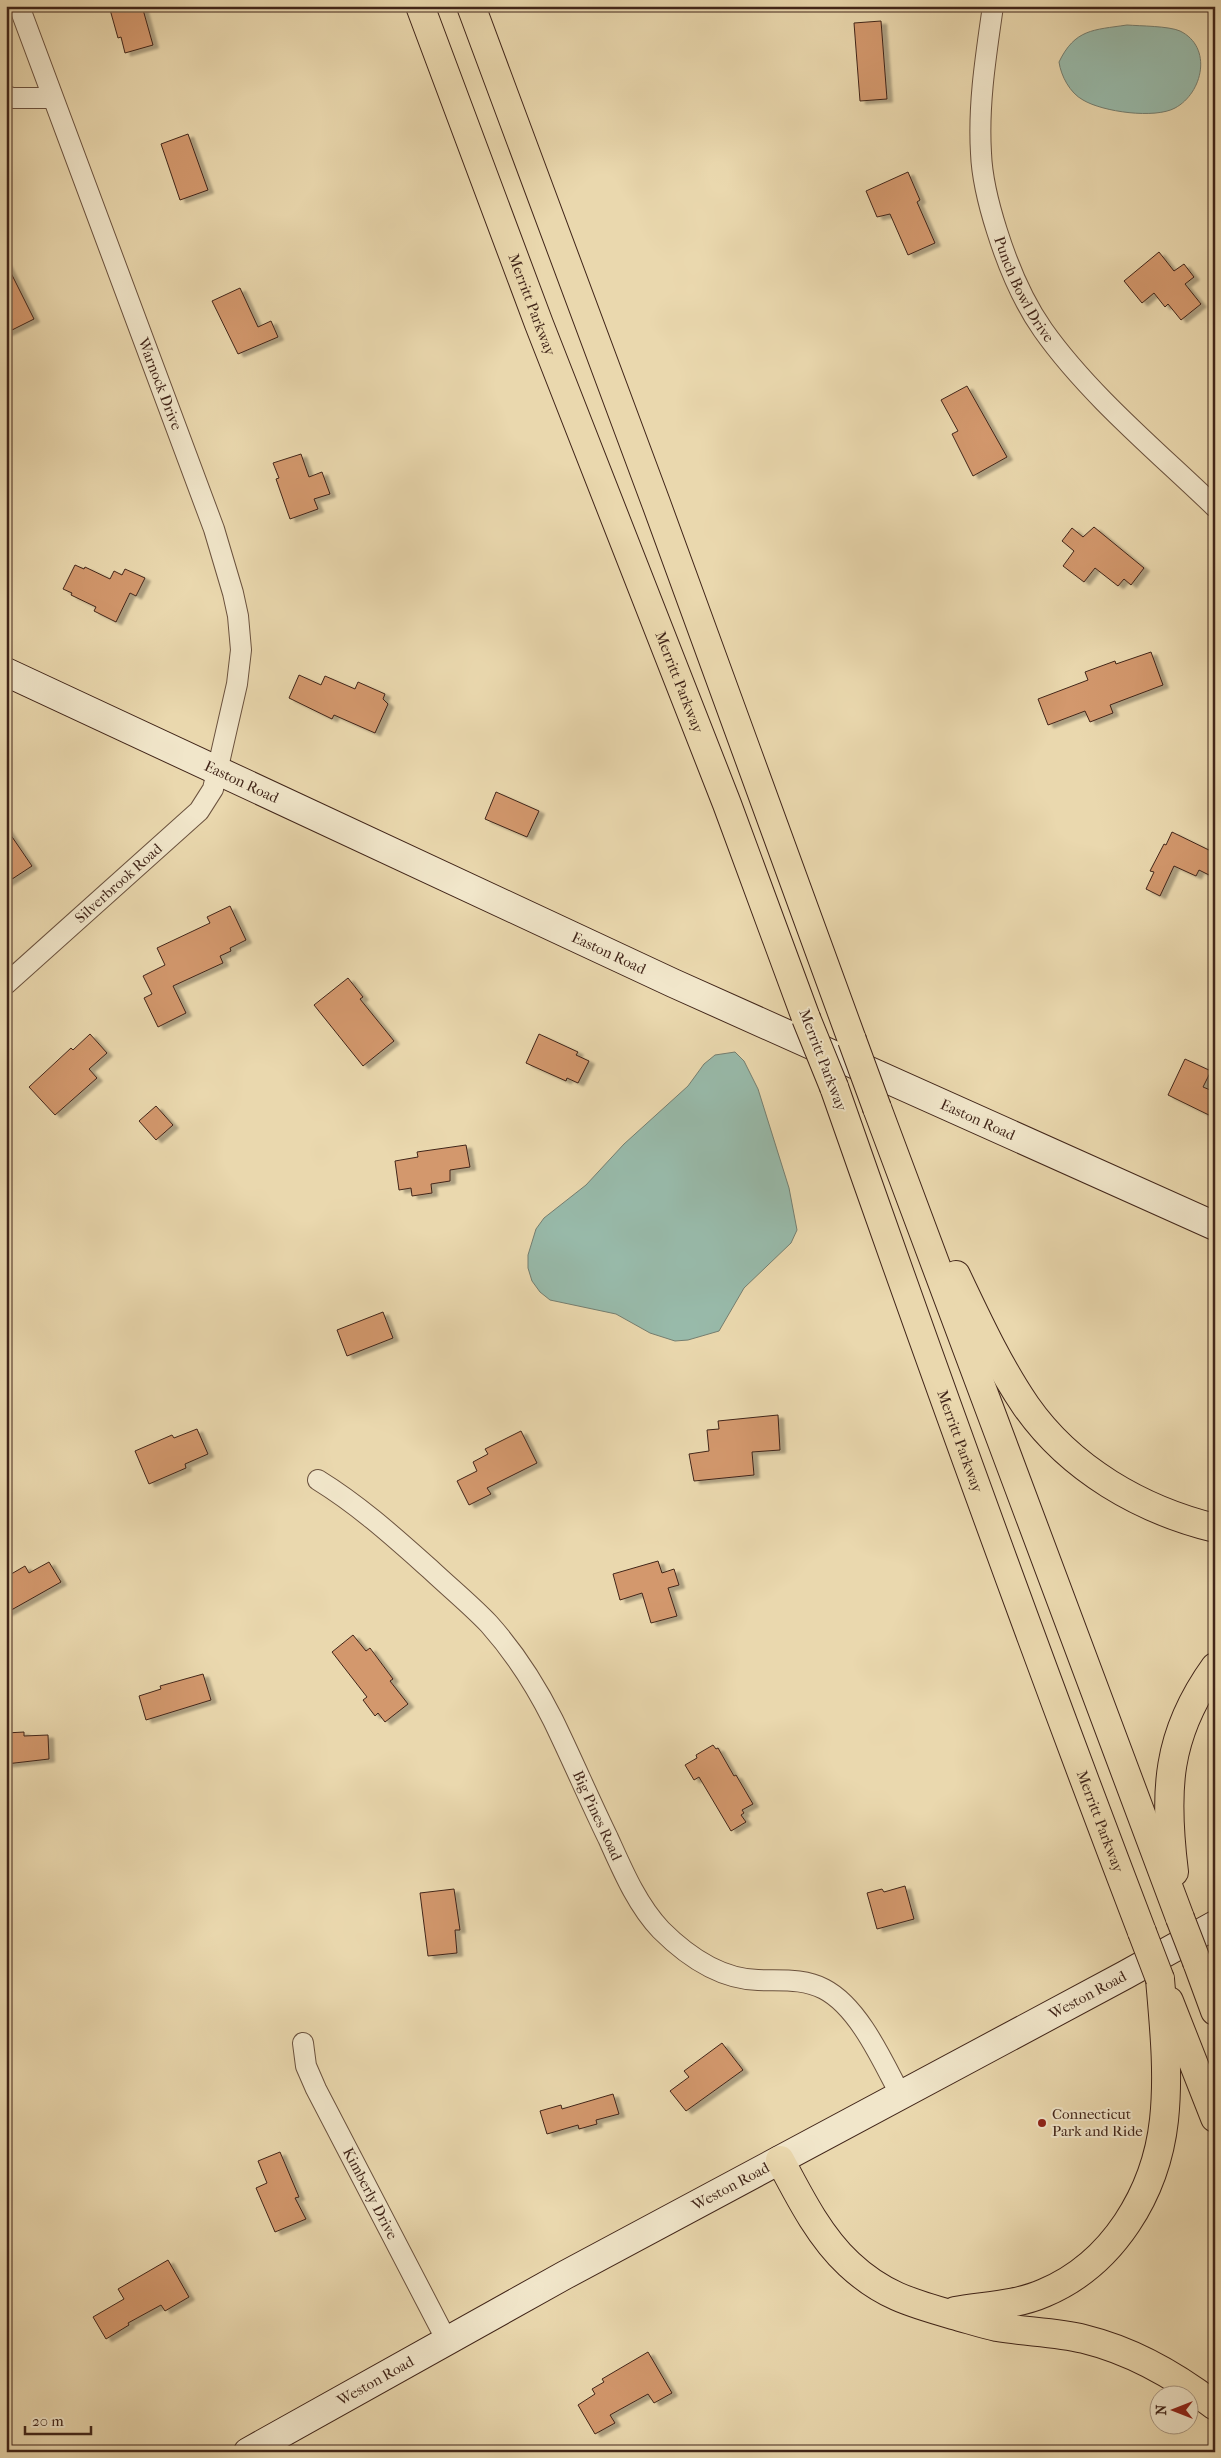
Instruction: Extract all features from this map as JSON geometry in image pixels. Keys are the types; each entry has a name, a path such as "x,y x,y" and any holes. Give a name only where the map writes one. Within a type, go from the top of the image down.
{"highway":[{"name":"Merritt Parkway","path":"420,6 542,333 727,804 806,1018 834,1087 982,1503 1142,1932 1215,2118"},
{"path":"471,6 653,494 877,1108 1215,2010"},
{"path":"877,1108 969,1302 1010,1380 1028,1408 1069,1453 1114,1487 1162,1511 1215,1528"},
{"path":"1180,1918 1169,1828 1168,1795 1171,1769 1181,1727 1199,1690 1215,1668"},
{"path":"946,2313 1013,2302 1050,2290 1091,2265 1112,2243 1128,2221 1147,2186 1158,2150 1164,2120 1165,2047 1160,1979"},
{"path":"780,2160 816,2222 847,2263 865,2278 908,2302 946,2313 998,2327 1065,2335 1105,2344 1162,2369 1215,2406"}],"main road":[{"name":"Easton Road","path":"6,672 664,979 1215,1226"},
{"name":"Weston Road","path":"248,2452 447,2341 1215,1925"}],"street":[{"name":"Warnock Drive","path":"19,6 214,529 233,593 240,635 239,668 217,772"},
{"name":"Punch Bowl Drive","path":"993,6 981,105 981,155 987,199 1009,268 1026,304 1055,345 1106,402 1215,507"},
{"path":"6,96 52,98"},
{"name":"Silverbrook Road","path":"6,984 199,811 213,789 217,772"},
{"name":"Big Pines Road","path":"318,1480 346,1497 385,1528 488,1623 504,1643 531,1680 552,1719 622,1869 645,1910 660,1928 684,1952 715,1970 755,1980 793,1981 812,1984 826,1990 846,2008 869,2035 901,2096"},
{"name":"Kimberly Drive","path":"303,2043 306,2066 316,2089 447,2341"}],"shaded area":[{"path":"1127,25 1175,29 1190,38 1197,48 1200,58 1198,81 1185,101 1175,108 1155,113 1116,111 1083,100 1067,84 1059,62 1072,43 1086,33 1095,30"},
{"path":"735,1052 744,1061 758,1089 789,1188 797,1230 791,1243 744,1288 719,1331 688,1340 675,1341 650,1333 616,1314 550,1300 540,1292 532,1281 528,1268 528,1255 536,1229 544,1218 586,1185 624,1144 688,1086 704,1064 715,1055"}],"building":[{"path":"109,6 142,6 153,45 125,53 121,37 118,38"},
{"path":"881,21 887,99 860,101 854,23"},
{"path":"188,134 208,190 180,200 161,144"},
{"path":"908,172 920,200 917,202 935,243 908,255 890,214 877,217 866,191"},
{"path":"1159,252 1174,271 1184,264 1194,277 1185,284 1201,304 1181,320 1168,304 1165,307 1154,293 1142,303 1124,281"},
{"path":"6,263 34,319 6,333"},
{"path":"240,288 258,327 271,321 278,337 238,354 212,301"},
{"path":"967,386 1007,457 973,476 952,434 958,431 941,400"},
{"path":"301,454 309,477 322,472 330,494 314,499 318,509 290,519 276,479 279,478 273,463"},
{"path":"1094,527 1144,568 1131,585 1124,579 1118,586 1095,568 1084,582 1063,566 1074,551 1062,541 1072,528 1083,537"},
{"path":"75,565 84,569 85,567 110,579 114,571 122,575 125,569 145,578 136,596 130,593 116,622 94,611 96,607 63,589"},
{"path":"1151,652 1163,685 1110,705 1113,713 1090,722 1085,711 1048,725 1038,699 1088,680 1085,672 1115,661 1116,664"},
{"path":"299,675 321,685 325,676 355,689 358,682 385,694 383,699 388,704 375,733 334,715 332,719 289,698"},
{"path":"496,792 539,811 527,837 485,819"},
{"path":"6,828 32,866 6,883"},
{"path":"1172,832 1215,853 1215,878 1199,870 1196,876 1174,866 1160,896 1146,889 1154,872 1150,871"},
{"path":"230,906 246,940 230,948 231,951 220,956 223,963 173,986 186,1013 158,1027 144,998 152,994 143,976 165,965 157,948 210,923 207,917"},
{"path":"348,978 363,997 360,999 394,1041 363,1066 314,1005"},
{"path":"90,1034 107,1053 89,1069 97,1078 55,1115 29,1087 71,1048 73,1050"},
{"path":"539,1034 578,1052 576,1055 589,1061 578,1083 567,1078 566,1081 526,1063"},
{"path":"1185,1059 1211,1071 1203,1087 1215,1092 1215,1118 1168,1095"},
{"path":"156,1106 173,1125 156,1140 139,1121"},
{"path":"466,1145 470,1167 450,1170 450,1181 431,1184 432,1193 412,1196 411,1188 399,1190 395,1161 418,1157 417,1152"},
{"path":"383,1312 393,1338 347,1356 337,1330"},
{"path":"778,1415 780,1450 752,1452 754,1475 694,1481 689,1454 709,1451 707,1430 719,1429 718,1421"},
{"path":"197,1429 208,1454 185,1464 186,1468 149,1484 135,1451 172,1435 174,1438"},
{"path":"521,1431 537,1463 487,1488 491,1494 469,1505 457,1481 477,1471 473,1462 488,1454 485,1449"},
{"path":"658,1561 662,1573 674,1569 679,1585 668,1588 677,1616 651,1623 642,1593 620,1600 613,1574"},
{"path":"49,1562 61,1582 6,1613 6,1577 25,1566 29,1573"},
{"path":"353,1635 366,1651 370,1648 393,1679 390,1681 408,1704 385,1722 378,1713 375,1716 363,1700 367,1697 332,1652"},
{"path":"203,1674 211,1700 146,1720 139,1696 161,1689 160,1686"},
{"path":"24,1732 24,1736 48,1735 49,1759 6,1764 6,1733"},
{"path":"713,1745 716,1749 718,1748 753,1804 742,1810 744,1813 741,1815 746,1822 731,1831 699,1777 694,1780 685,1765 697,1758 696,1755"},
{"path":"905,1886 914,1919 877,1929 867,1893 882,1889 884,1892"},
{"path":"454,1889 460,1930 455,1930 457,1953 428,1956 420,1893"},
{"path":"722,2043 743,2070 686,2111 670,2091 689,2077 684,2071"},
{"path":"613,2094 619,2114 596,2120 597,2124 579,2129 578,2125 547,2134 540,2111 561,2105 562,2109"},
{"path":"280,2152 299,2197 295,2198 306,2219 275,2232 256,2188 267,2183 258,2161"},
{"path":"168,2260 189,2297 165,2311 161,2305 128,2323 129,2325 106,2339 93,2317 124,2299 118,2289"},
{"path":"648,2352 672,2393 654,2403 648,2394 610,2415 615,2423 595,2434 578,2405 595,2394 592,2389 604,2382 602,2379"}],"place":[{"name":"Connecticut Park and Ride","path":"1042,2123"}]}
